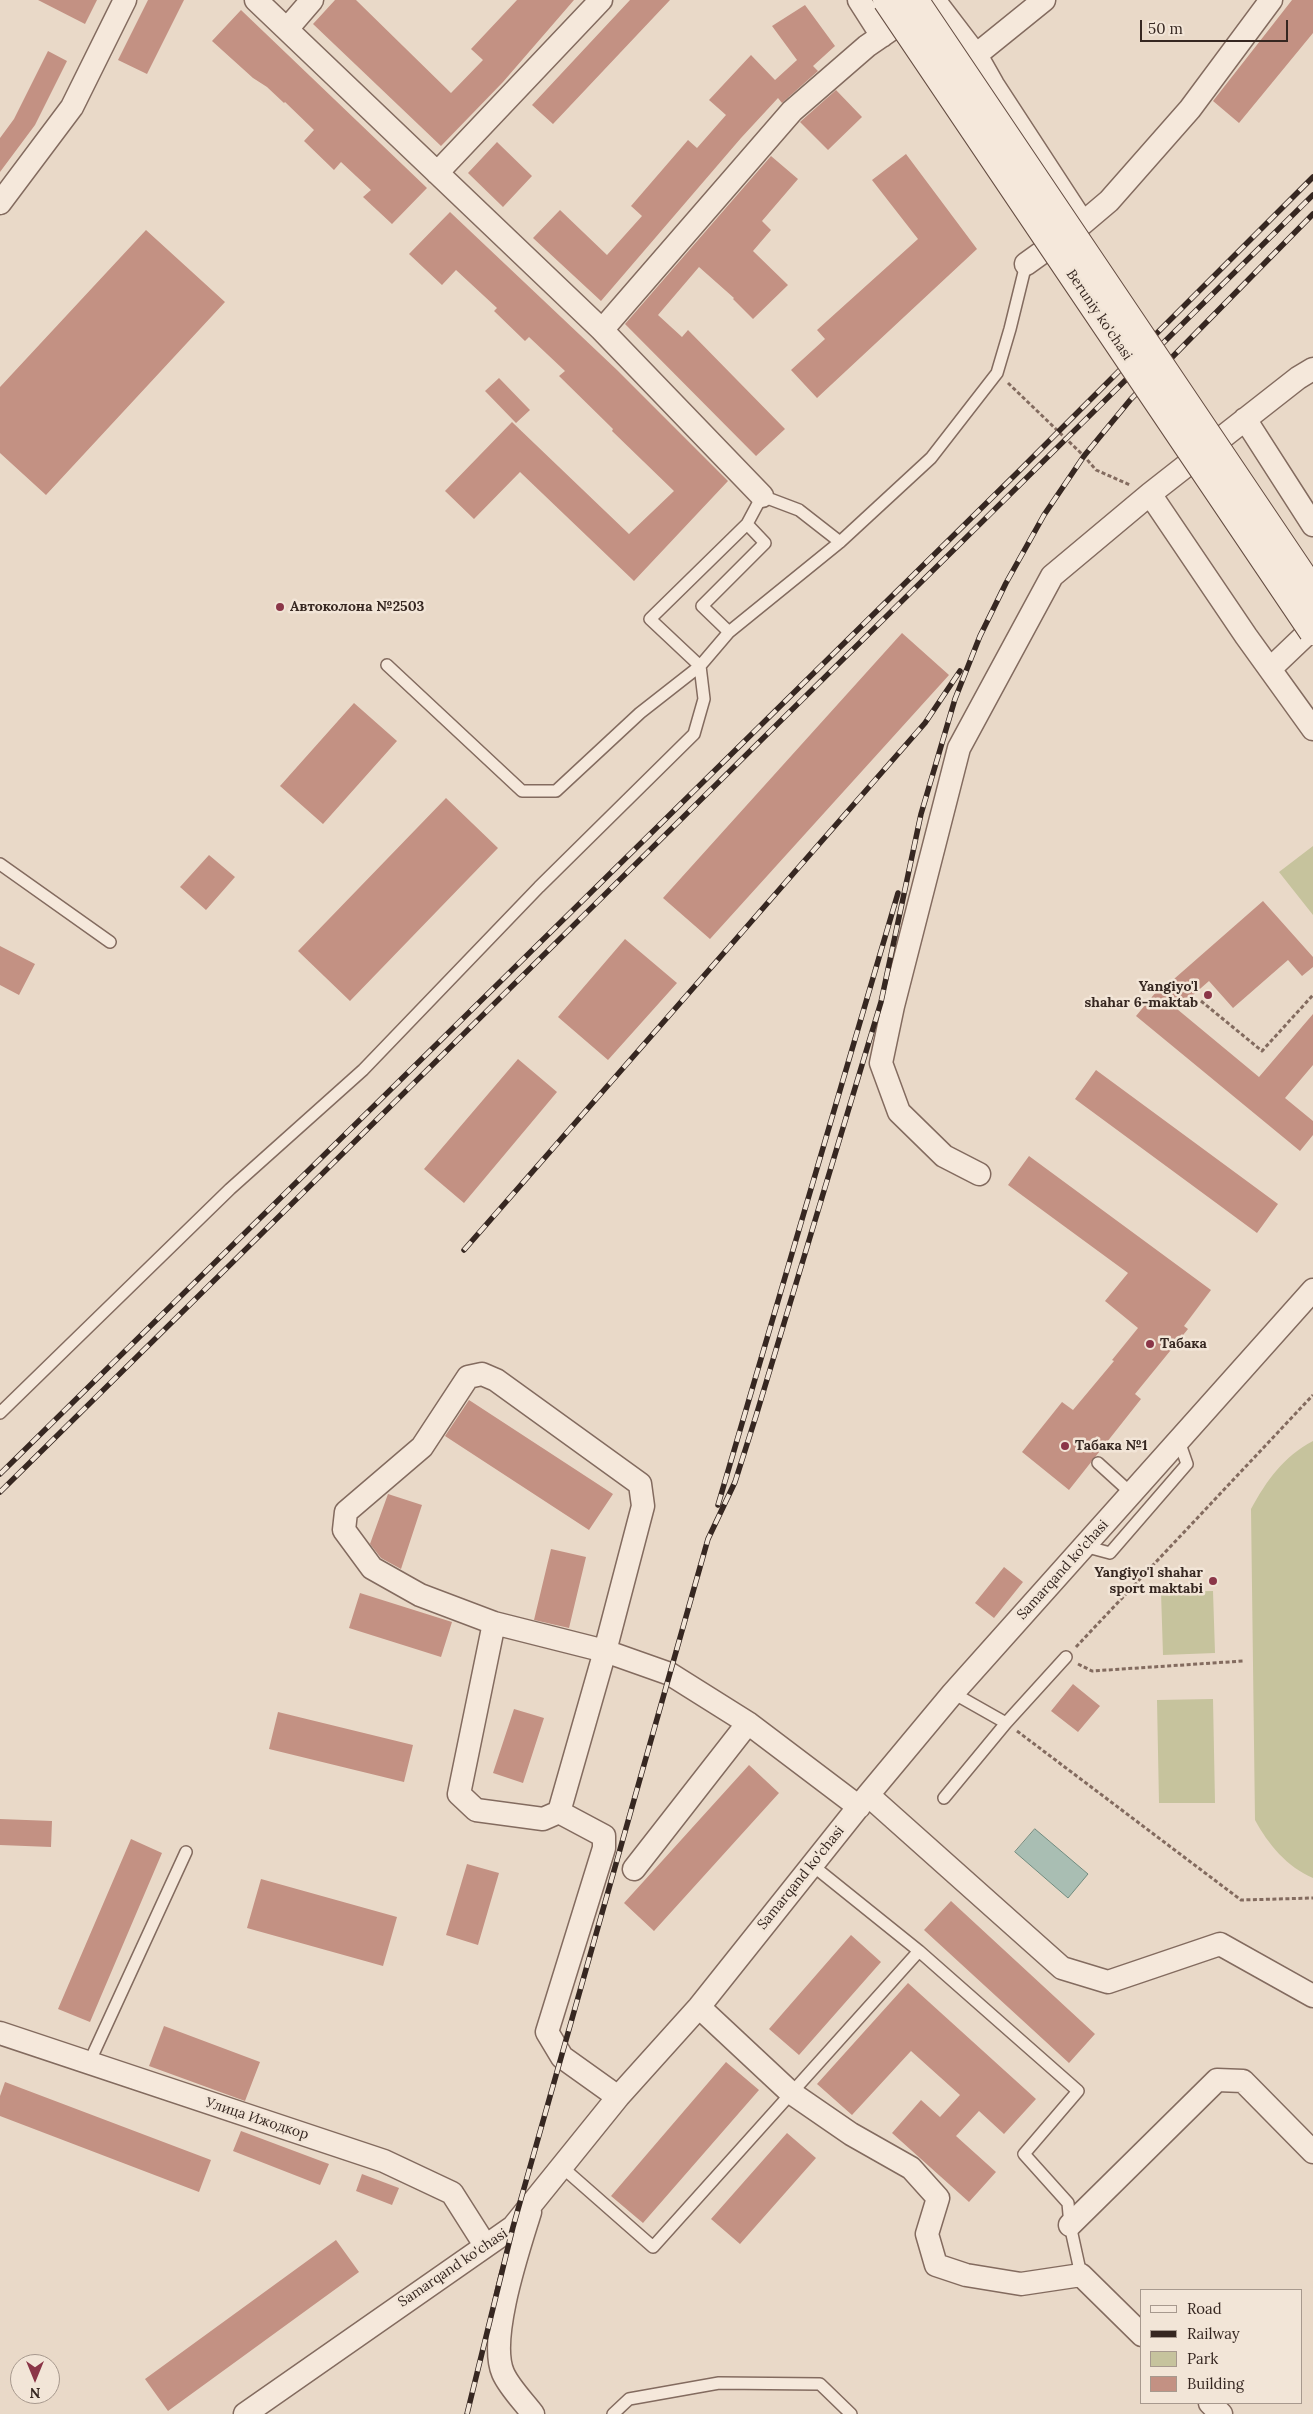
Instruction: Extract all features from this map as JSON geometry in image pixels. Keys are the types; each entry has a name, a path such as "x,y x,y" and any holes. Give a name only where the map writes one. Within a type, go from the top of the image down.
{"main road":[{"name":"Beruniy ko'chasi","path":"887,0 1313,629"},
{"name":"Beruniy ko'chasi","path":"914,0 1313,592"}],"street":[{"path":"0,203 72,107 126,0"},
{"path":"256,0 602,330 762,496"},
{"path":"287,29 312,0"},
{"path":"437,172 601,0"},
{"path":"859,0 882,36"},
{"path":"602,330 792,111 867,46 934,0 976,54 993,85 1083,223"},
{"path":"976,54 1044,0"},
{"path":"1026,264 1083,223 1109,201 1190,110 1271,0"},
{"path":"979,1174 944,1156 899,1112 882,1063 896,996 959,748 1052,576 1150,494 1298,378 1313,369"},
{"path":"1245,419 1313,524"},
{"path":"1150,494 1270,669 1313,728"},
{"name":"Beruniy ko'chasi","path":"1270,669 1313,629"},
{"name":"Samarqand ko'chasi","path":"245,2414 513,2227 618,2097 699,2007 863,1801 953,1693 1313,1290"},
{"path":"559,1812 605,1651 643,1506 640,1484 496,1380 482,1374 468,1377 422,1447 346,1512 344,1530 372,1568 420,1595 494,1623 605,1651 670,1674 748,1723 863,1801 1062,1968 1108,1982 1220,1944 1313,1996"},
{"path":"494,1623 459,1794 476,1810 543,1819 559,1812"},
{"path":"634,1869 748,1723"},
{"path":"559,1812 604,1836 604,1848 547,2032 562,2057 618,2097"},
{"path":"699,2007 790,2092 851,2134 911,2168 938,2198 927,2234 936,2265 966,2275 1021,2284 1081,2275 1140,2333"},
{"name":"Улица Ижодкор","path":"0,2033 384,2161 452,2193 485,2245"},
{"path":"1070,2225 1217,2080 1243,2080 1313,2152"},
{"path":"533,2414 503,2374 498,2343 515,2260 534,2199"},
{"path":"1211,2404 1221,2414"}],"lane":[{"path":"387,664 522,791 556,791 640,713 700,666 730,632 840,542 931,458 997,373 1010,330 1026,264"},
{"path":"0,1413 230,1190 363,1070 539,887 694,734 704,699 700,666 650,619 747,524 762,496 799,510 840,542"},
{"path":"730,632 702,606 765,543 747,524"},
{"path":"0,864 110,942"},
{"path":"1084,1546 1110,1553 1187,1464 1179,1440"},
{"path":"1098,1463 1131,1494"},
{"path":"944,1798 1006,1723 1066,1657"},
{"path":"953,1693 1006,1723"},
{"path":"89,2063 186,1852"},
{"path":"812,1865 919,1951 1078,2091 1024,2154 1068,2203 1070,2225 1081,2275"},
{"path":"562,2167 653,2247 790,2092 919,1951"},
{"path":"613,2414 629,2399 719,2383 820,2384 850,2414"}],"path":[{"path":"997,373 1096,470 1150,494"},
{"path":"1201,1001 1262,1051 1313,995"},
{"path":"1243,1660 1092,1671 1066,1657 1313,1395"},
{"path":"1006,1723 1241,1900 1313,1898"}],"green space":[{"path":"1313,846 1313,915 1279,872"},
{"path":"1313,1441 1313,1878 1295,1868 1279,1854 1255,1820 1251,1509 1263,1488 1284,1462 1302,1447"},
{"path":"1213,1591 1215,1653 1163,1655 1161,1592"},
{"path":"1213,1699 1215,1803 1159,1803 1157,1700"}],"shaded area":[{"path":"1035,1829 1088,1874 1068,1898 1015,1852"}],"building":[{"path":"38,0 97,0 85,24"},
{"path":"148,0 184,0 147,74 118,60"},
{"path":"335,0 356,0 451,93 483,60 471,49 517,0 574,0 503,82 441,146 313,24"},
{"path":"630,0 670,0 553,124 532,105"},
{"path":"1292,0 1313,0 1313,33 1239,123 1213,101"},
{"path":"805,5 835,46 813,66 818,71 782,103 778,98 741,138 601,301 533,238 560,210 607,255 642,216 631,206 688,140 697,148 726,115 709,100 751,55 775,80 797,60 772,26"},
{"path":"241,10 427,188 392,224 363,197 371,190 341,162 334,170 304,141 314,130 285,102 253,78 212,41"},
{"path":"48,51 67,61 35,125 0,172 0,138 14,119"},
{"path":"836,90 862,117 828,150 800,122"},
{"path":"497,142 532,176 503,207 468,173"},
{"path":"906,154 977,249 817,398 791,370 825,339 817,330 918,239 872,180"},
{"path":"771,156 798,179 762,221 771,230 753,251 788,285 753,319 734,298 699,267 658,315 682,337 688,330 785,429 756,456 625,324"},
{"path":"450,212 617,370 728,481 634,581 520,472 474,519 445,491 512,422 629,534 674,491 559,376 565,371 529,337 525,341 494,311 497,308 456,270 442,285 409,254"},
{"path":"146,230 225,302 46,495 0,453 0,387"},
{"path":"499,378 530,410 516,423 485,391"},
{"path":"902,633 949,675 710,939 663,898"},
{"path":"354,703 397,741 323,824 280,786"},
{"path":"446,798 498,848 350,1001 298,951"},
{"path":"209,855 235,877 206,910 180,887"},
{"path":"1263,901 1313,957 1313,967 1302,976 1288,960 1233,1008 1209,981 1177,1009 1259,1077 1313,1014 1313,1065 1285,1098 1313,1121 1313,1135 1300,1151 1136,1016 1156,992 1158,993"},
{"path":"625,939 677,983 608,1060 558,1017"},
{"path":"0,946 35,964 19,995 0,985"},
{"path":"518,1059 557,1092 464,1203 424,1169"},
{"path":"1096,1070 1278,1204 1257,1233 1075,1099"},
{"path":"1029,1156 1211,1290 1184,1326 1188,1329 1135,1394 1141,1399 1069,1490 1022,1452 1062,1402 1073,1410 1114,1361 1112,1360 1138,1328 1105,1301 1128,1273 1008,1185"},
{"path":"469,1400 613,1494 589,1530 445,1436"},
{"path":"388,1494 422,1505 401,1569 381,1558 370,1544"},
{"path":"551,1549 586,1557 569,1628 534,1620"},
{"path":"1004,1567 1023,1582 994,1618 975,1603"},
{"path":"360,1593 452,1622 441,1657 349,1628"},
{"path":"1073,1684 1100,1706 1078,1732 1051,1711"},
{"path":"514,1709 544,1718 523,1783 493,1773"},
{"path":"278,1712 413,1745 404,1782 269,1749"},
{"path":"749,1765 779,1793 654,1931 624,1903"},
{"path":"0,1819 52,1821 51,1847 0,1845"},
{"path":"131,1839 162,1853 90,2022 58,2009"},
{"path":"467,1864 499,1873 478,1945 446,1935"},
{"path":"261,1879 397,1917 383,1966 247,1928"},
{"path":"951,1901 1095,2034 1069,2063 924,1930"},
{"path":"851,1935 881,1962 799,2055 769,2029"},
{"path":"908,1983 1036,2099 1004,2134 979,2111 956,2136 996,2172 969,2202 892,2133 921,2100 940,2117 960,2095 911,2051 852,2115 817,2084"},
{"path":"164,2026 260,2062 245,2101 149,2066"},
{"path":"726,2062 759,2090 643,2223 611,2196"},
{"path":"5,2082 211,2160 199,2192 0,2116 0,2096"},
{"path":"241,2131 329,2164 320,2185 233,2151"},
{"path":"787,2133 816,2158 740,2244 711,2219"},
{"path":"362,2174 399,2188 392,2205 356,2191"},
{"path":"336,2240 359,2272 168,2411 145,2379"}],"railway":[{"path":"0,1474 1018,472 1313,177"},
{"path":"0,1492 1313,195"},
{"path":"467,2414 513,2227 708,1539 735,1482 881,1002 921,814 955,699 980,636 1006,583 1044,515 1084,456 1131,399 1313,214"},
{"path":"464,1250 925,723 960,671"},
{"path":"718,1505 898,893"}],"place":[{"name":"Автоколона №2503","path":"280,607"},
{"name":"Yangiyo'l shahar 6-maktab","path":"1208,995"},
{"name":"Табака","path":"1150,1344"},
{"name":"Табака №1","path":"1065,1446"},
{"name":"Yangiyo'l shahar sport maktabi","path":"1213,1581"}]}
